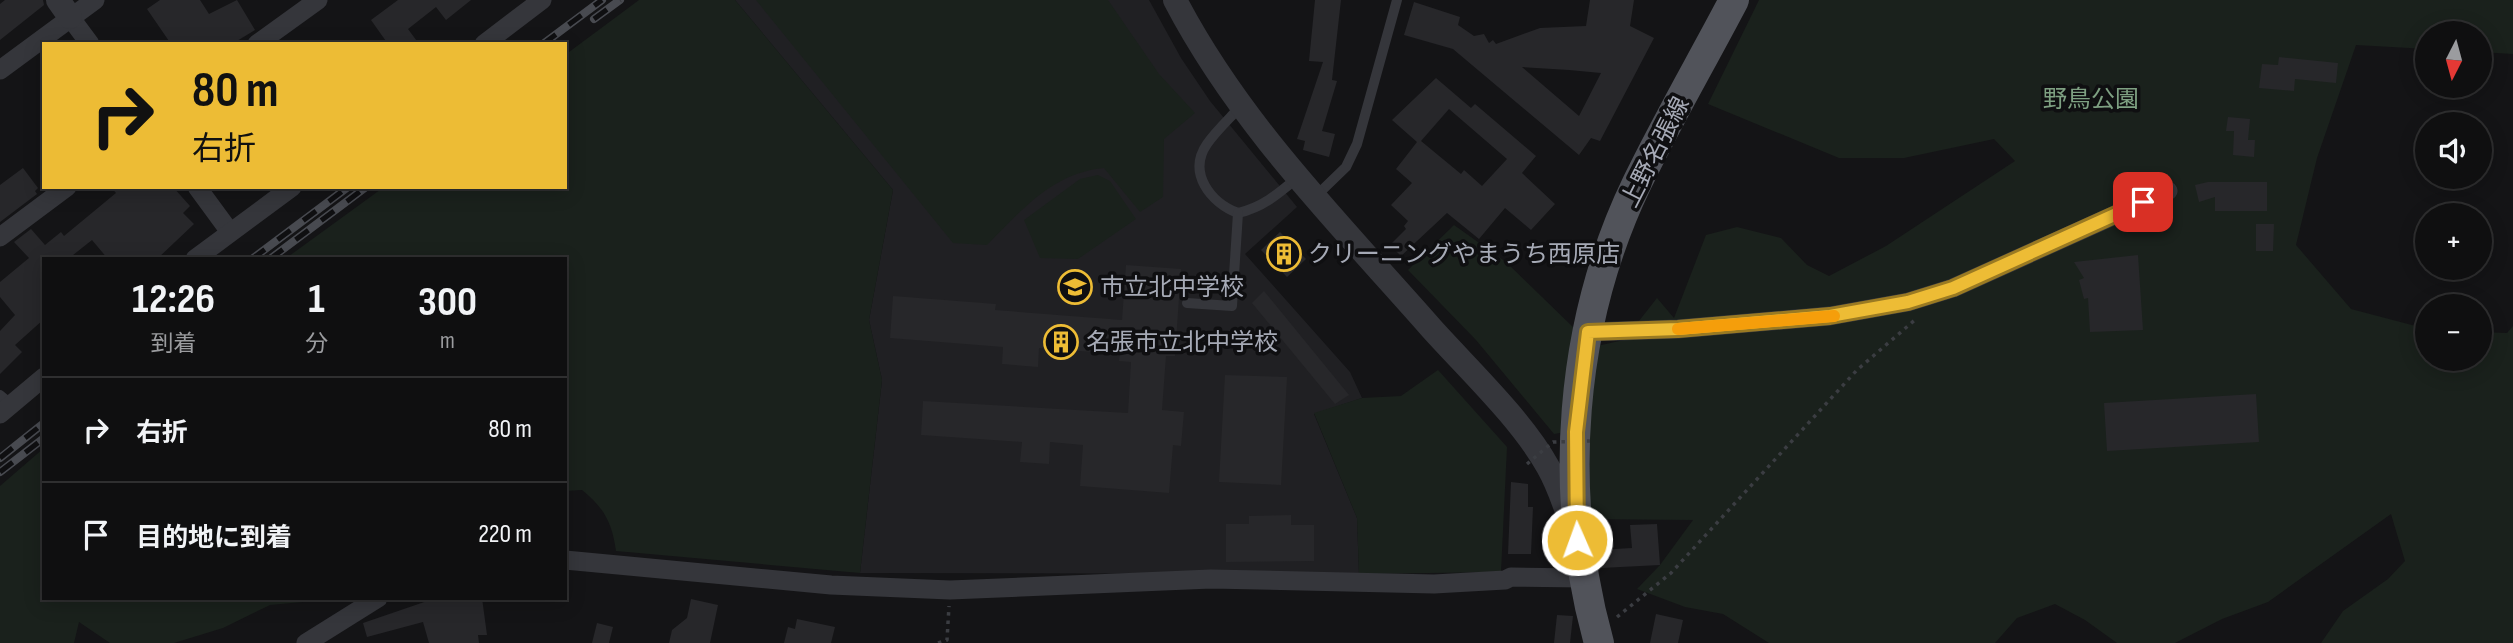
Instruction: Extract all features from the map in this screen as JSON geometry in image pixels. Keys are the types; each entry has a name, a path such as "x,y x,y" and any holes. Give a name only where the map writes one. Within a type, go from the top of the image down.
{"main road":[{"name":"上野名張線","path":"1594,640 1577,540 1576,432 1588,332 1608,258 1637,183 1734,0"}],"street":[{"path":"0,70 64,9 95,0"},
{"path":"260,42 318,0"},
{"path":"487,42 542,0"},
{"path":"1175,0 1198,43 1240,107 1298,178 1498,403 1546,464 1577,540"},
{"path":"64,9 89,42"},
{"path":"0,237 64,189"},
{"path":"198,189 230,232"},
{"path":"198,257 289,189"},
{"path":"1588,332 1678,329 1830,316 1908,302 1953,288 2168,191"},
{"path":"4,404 42,378"},
{"path":"567,560 831,585 950,590 1211,579 1434,584 1505,580 1511,577 1583,578"},
{"path":"306,643 375,600"}],"lane":[{"path":"1315,196 1346,167 1357,144 1397,0"},
{"path":"1240,107 1205,146 1200,163 1205,188 1213,200 1238,213 1261,207 1298,178"},
{"path":"1187,303 1232,306 1238,213"}],"path":[{"path":"1594,640 1671,573 1857,370 1924,313"},
{"path":"1527,464 1553,442 1590,441"},
{"path":"938,643 947,640 950,590"}],"shaded area":[{"name":"市立北中学校","path":"735,0 1149,0 1181,58 1210,101 1297,207 1245,254 1350,372 1362,398 1314,414 1357,518 1359,574 860,573 882,380 869,320 893,190"}],"green space":[{"path":"639,0 735,0 893,190 869,320 882,380 860,573 616,551 606,516 596,503 582,490 567,491 567,257 288,257 381,189 567,189 567,54"},
{"path":"756,0 1108,0 1159,74 1195,113 1164,139 1163,197 1140,212 1104,168 1085,171 1053,185 1039,195 987,245 953,243"},
{"name":"野鳥公園","path":"1759,0 2513,0 2513,54 2492,53 2492,21 2415,21 2415,48 2356,45 2317,158 2296,245 2351,309 2415,326 2415,371 2492,371 2492,332 2507,333 2513,326 2513,643 2321,643 2343,611 2388,579 2405,561 2391,514 2268,602 2222,619 2175,643 2117,643 2085,620 2055,604 2017,618 1995,643 1769,643 1723,614 1685,607 1637,589 1660,565 1693,520 1584,519 1588,374 1597,346 1624,340 1657,298 1674,318 1706,235 1737,227 1781,238 1807,265 1829,276 1886,246 2015,161 1994,139 1904,158 1839,158 1708,104"},
{"path":"1098,175 1110,181 1136,219 1078,259 1040,258 1024,220 1080,179"},
{"path":"1454,225 1506,262 1576,330 1565,432 1554,434 1476,340 1408,270"},
{"path":"1438,370 1507,447 1501,572 1359,574 1357,518 1314,413 1362,398 1401,396"},
{"path":"42,450 42,600 324,600 270,605 223,628 174,643 110,643 79,622 74,643 0,643 0,486"}],"building":[{"path":"5,0 43,0 44,5 0,40 0,4"},
{"path":"160,0 200,0 209,14 237,0 255,30 235,42 170,42 147,9"},
{"path":"398,0 471,0 446,20 436,7 408,29 418,42 387,42 371,20"},
{"path":"1315,0 1341,0 1332,80 1337,81 1322,131 1335,134 1329,157 1303,150 1305,141 1297,139 1323,62 1309,61"},
{"path":"1590,0 1634,0 1630,26 1654,38 1600,141 1591,138 1579,155 1453,49 1404,35 1414,2 1460,17 1458,25 1474,36 1484,34 1489,43 1493,40 1496,44 1540,28 1586,26","holes":["1522,67 1601,73 1579,116"]},
{"path":"2279,57 2338,63 2336,83 2295,79 2294,91 2259,88 2262,64 2278,65"},
{"path":"1436,78 1471,108 1475,104 1536,156 1522,173 1555,204 1531,230 1505,208 1479,239 1447,213 1401,256 1390,245 1406,229 1404,226 1408,221 1391,205 1412,183 1396,169 1417,142 1392,120","holes":["1449,109 1507,159 1482,186 1464,170 1461,174 1421,141"]},
{"path":"2228,117 2250,119 2248,140 2255,140 2254,157 2233,155 2234,131 2226,131"},
{"path":"23,168 38,188 35,191 37,194 0,222 0,185"},
{"path":"2208,182 2267,182 2267,211 2215,211 2215,197 2199,202 2195,185"},
{"path":"113,189 175,189 190,206 183,213 194,224 159,257 106,257 92,240 71,257 42,257 42,321 15,345 22,352 0,374 0,331 15,315 0,297 0,282 29,258 14,242 31,229 45,245 61,232 64,236 116,193"},
{"path":"2256,224 2274,224 2273,251 2256,251"},
{"name":"クリーニングやまうち西原店","path":"1280,232 1306,259 1287,277 1261,250"},
{"path":"2138,255 2143,330 2090,332 2088,298 2084,299 2079,280 2084,278 2074,262"},
{"path":"1126,265 1181,269 1175,356 1166,356 1162,410 1184,412 1181,446 1173,445 1169,493 1080,486 1083,445 1050,442 1049,464 1020,462 1022,442 921,435 923,401 1128,413 1131,362 1119,361 1120,354 1039,348 1038,367 1002,364 1003,347 890,338 893,296 996,304 995,310 1122,320"},
{"path":"1264,291 1349,395 1335,404 1252,303"},
{"path":"1225,375 1287,377 1281,485 1219,482"},
{"path":"2256,394 2259,442 2107,451 2104,403"},
{"path":"1511,482 1528,484 1528,507 1533,507 1531,554 1508,554"},
{"path":"1291,515 1291,525 1314,525 1314,561 1226,562 1226,524 1249,524 1249,516"},
{"path":"1657,524 1660,565 1601,568 1598,550 1632,548 1630,525"},
{"path":"691,599 718,605 710,643 669,643 672,630 687,618"},
{"path":"430,600 482,600 487,635 478,635 479,643 429,643 423,622 367,637 363,623"},
{"path":"1656,614 1683,620 1678,643 1650,643"},
{"path":"1557,615 1573,616 1570,643 1554,643"},
{"path":"797,619 835,627 831,643 784,643 788,627 795,629"},
{"path":"597,623 613,627 609,643 592,643"}],"railway":[{"path":"546,42 602,0"},
{"path":"594,19 620,0"},
{"path":"255,257 345,189"},
{"path":"273,257 363,189"},
{"path":"0,458 42,425"},
{"path":"0,472 42,440"}],"slow traffic":[{"path":"1678,329 1834,316"}],"place":[{"name":"クリーニングやまうち西原店","path":"1284,254"},
{"name":"市立北中学校","path":"1075,287"},
{"name":"名張市立北中学校","path":"1061,342"}],"route":[{"path":"1577,540 1574,476 1576,432 1588,332 1678,329 1830,316 1908,302 1953,288 2143,202"}]}
